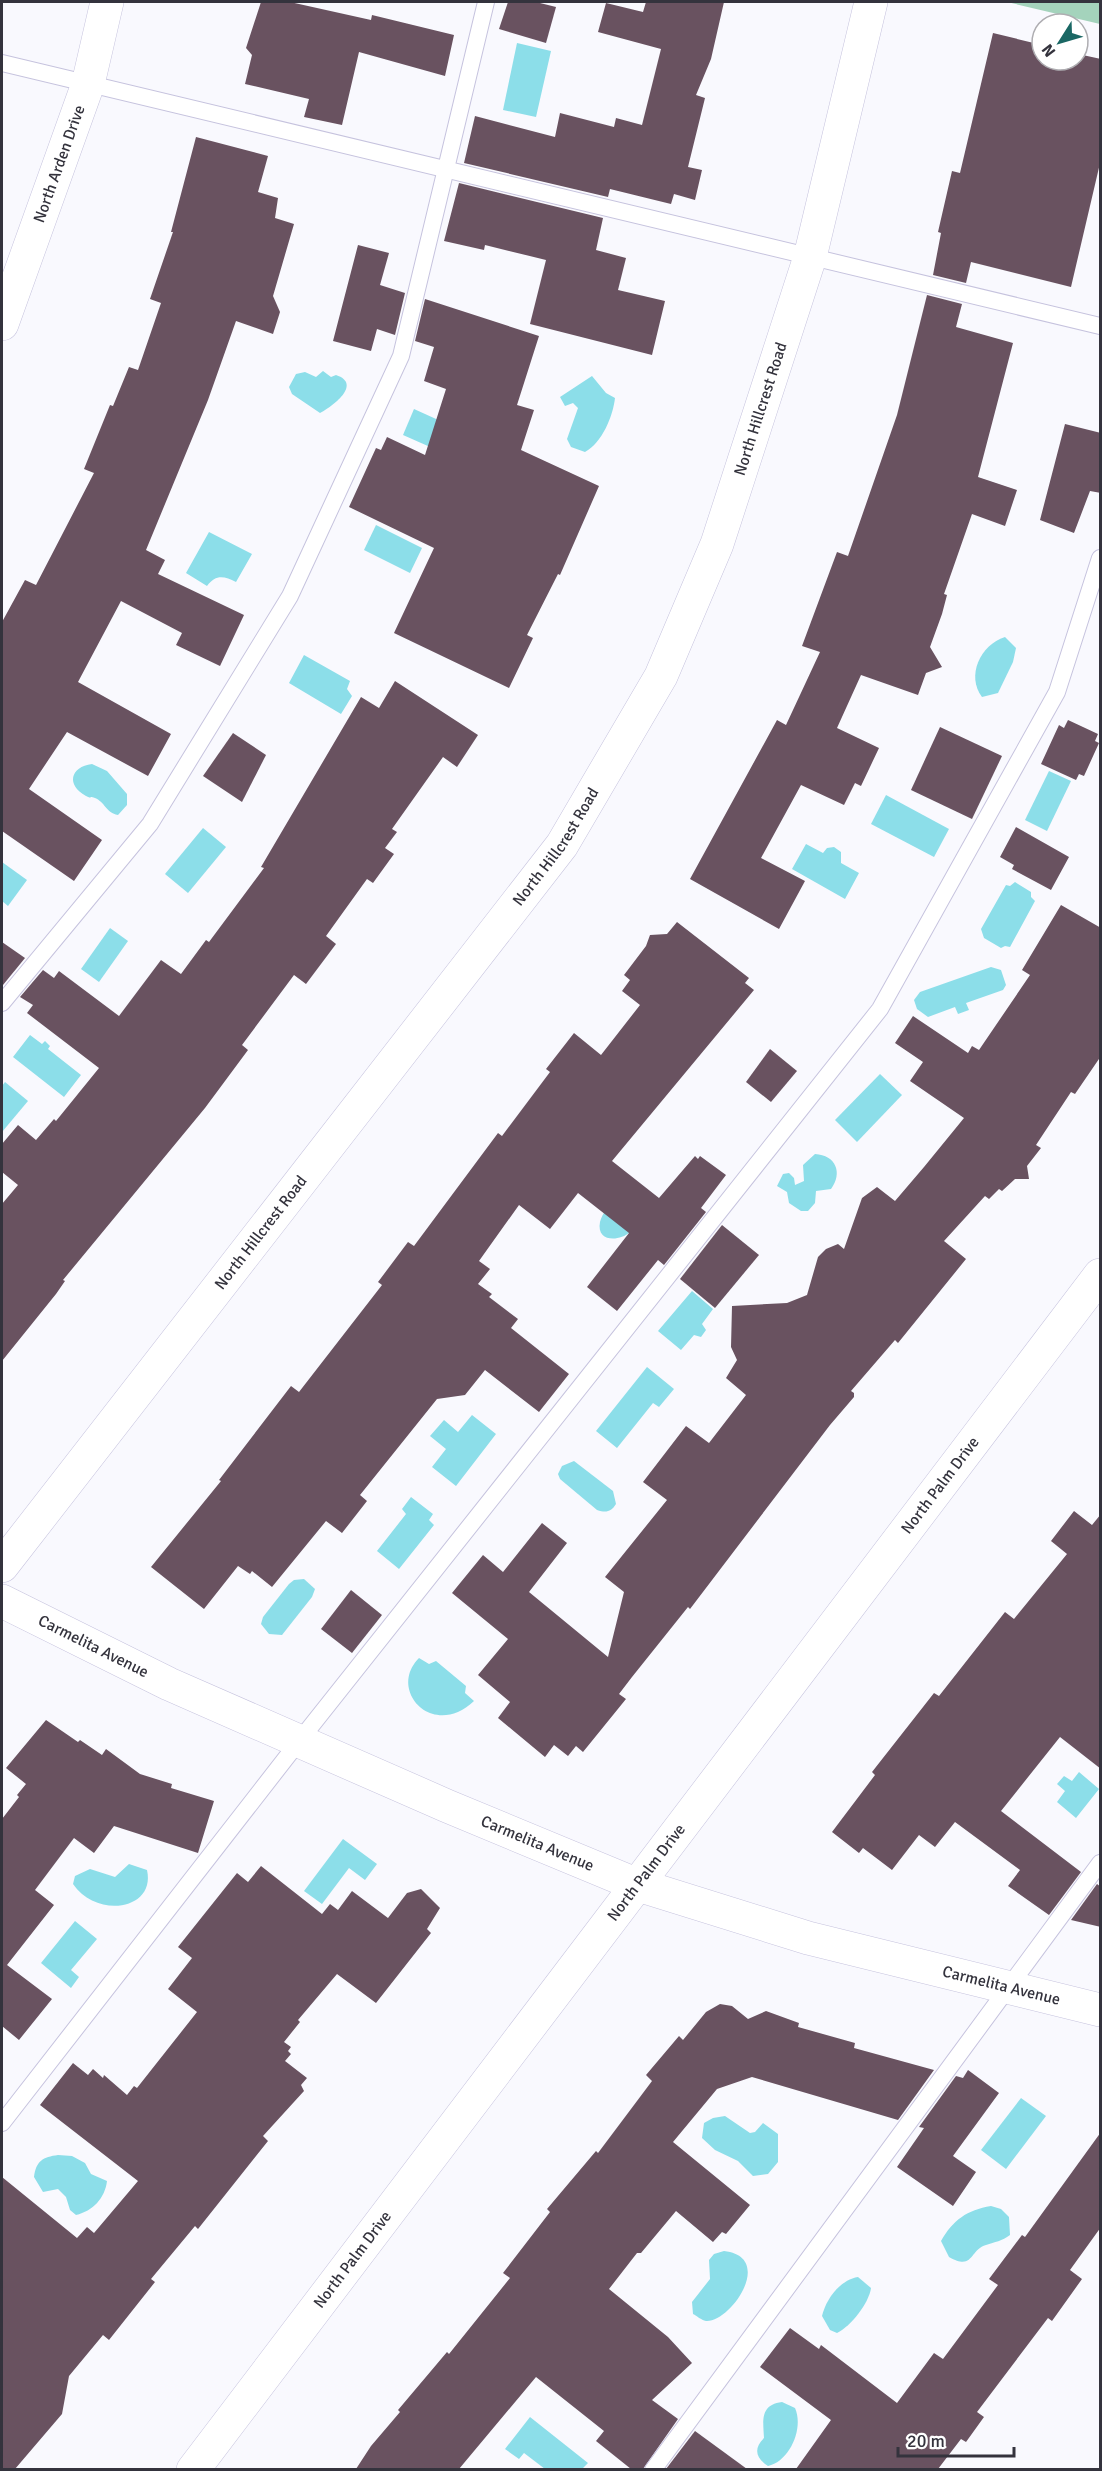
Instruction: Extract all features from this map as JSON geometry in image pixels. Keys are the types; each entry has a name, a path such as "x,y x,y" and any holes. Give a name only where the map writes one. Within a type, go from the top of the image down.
{"street":[{"name":"North Arden Drive","path":"2,324 88,84 107,2"},
{"name":"North Hillcrest Road","path":"2,1566 562,845 661,676 712,555 810,257 871,2"},
{"name":"North Palm Drive","path":"193,2469 1101,1275"},
{"name":"Carmelita Avenue","path":"2,1601 169,1684 447,1806 636,1884 808,1938 1101,2010"}],"lane":[{"path":"2,1003 150,824 290,596 401,356 486,2"},
{"path":"2,63 1101,326"},
{"path":"2,2123 300,1740 880,1009 1057,692 1101,558"},
{"path":"652,2469 1101,1863"}],"green space":[{"path":"1007,2 1100,2 1100,24 1090,22 1090,12 1049,12"}],"water":[{"path":"517,43 551,51 536,117 503,110"},
{"path":"323,371 331,377 336,375 344,379 347,384 343,395 320,413 292,394 289,387 296,374 305,372 316,377"},
{"path":"592,376 606,393 615,398 606,428 597,442 585,452 571,447 567,439 578,408 573,403 565,406 560,397"},
{"path":"414,409 467,433 455,458 403,435"},
{"path":"376,525 422,548 410,573 364,550"},
{"path":"209,532 252,554 236,582 220,577 207,586 186,573"},
{"path":"1005,637 1016,648 1013,662 998,693 982,697 975,680 978,662 989,647"},
{"path":"304,655 350,681 347,689 352,696 341,714 289,683"},
{"path":"92,764 107,771 127,794 127,805 118,815 75,787 73,777 75,773"},
{"path":"1049,771 1071,781 1047,831 1025,820"},
{"path":"886,795 949,829 934,857 871,824"},
{"path":"203,828 226,847 188,893 165,874"},
{"path":"806,844 823,853 827,848 834,847 841,852 841,863 859,873 845,899 792,869"},
{"path":"2,862 27,880 8,906 2,901"},
{"path":"1015,882 1031,892 1031,897 1035,901 1010,947 1001,948 984,938 981,929 1006,885 1010,886"},
{"path":"110,928 128,941 99,982 81,969"},
{"path":"991,967 1001,970 1006,985 1003,990 966,1003 969,1010 958,1014 955,1007 928,1017 917,1009 914,1000 920,992"},
{"path":"30,1035 42,1044 45,1041 50,1046 48,1049 81,1075 64,1097 13,1057"},
{"path":"880,1074 902,1095 857,1142 835,1120"},
{"path":"5,1082 28,1101 2,1132 2,1086"},
{"path":"815,1154 832,1161 837,1177 831,1189 816,1191 815,1203 808,1211 801,1211 789,1203 787,1192 777,1186 783,1174 789,1173 794,1178 795,1185 804,1181 803,1165"},
{"path":"616,1196 630,1232 615,1239 605,1237 601,1233 600,1222"},
{"path":"692,1291 713,1309 702,1324 706,1330 701,1337 694,1335 681,1350 658,1331"},
{"path":"647,1367 674,1389 659,1407 653,1403 617,1448 596,1431"},
{"path":"472,1415 496,1434 456,1486 432,1467 446,1449 430,1436 444,1420 458,1432"},
{"path":"574,1461 613,1491 616,1504 612,1509 606,1512 597,1510 560,1479 558,1474 562,1466"},
{"path":"411,1497 433,1514 429,1520 434,1525 399,1569 377,1551 406,1514 402,1509"},
{"path":"304,1579 315,1589 312,1597 282,1635 269,1634 261,1624 263,1617 289,1584 294,1580"},
{"path":"419,1658 429,1664 436,1661 466,1686 465,1693 474,1701 459,1712 444,1715 430,1713 419,1706 408,1684 410,1671"},
{"path":"1079,1772 1099,1789 1076,1818 1057,1802 1065,1791 1057,1784 1064,1776 1072,1781"},
{"path":"343,1839 377,1864 365,1880 349,1868 322,1904 304,1891"},
{"path":"129,1864 147,1870 147,1884 143,1894 134,1901 122,1905 96,1902 83,1895 73,1884 75,1876 90,1869 115,1877"},
{"path":"75,1921 97,1939 71,1970 79,1977 71,1988 41,1963"},
{"path":"1021,2098 1046,2116 1006,2169 981,2150"},
{"path":"725,2116 750,2133 755,2132 763,2123 778,2134 778,2162 768,2174 753,2176 738,2161 715,2150 702,2138 704,2123 713,2118"},
{"path":"58,2155 72,2156 85,2163 91,2174 107,2181 101,2198 93,2207 82,2213 76,2215 70,2210 66,2197 58,2189 43,2192 34,2177 36,2167 41,2161"},
{"path":"991,2206 1001,2209 1009,2217 1010,2235 981,2248 967,2261 957,2261 949,2257 941,2241 950,2227 968,2213"},
{"path":"724,2251 739,2256 746,2265 747,2276 744,2289 726,2312 716,2319 706,2321 693,2314 692,2302 710,2279 709,2260 714,2254"},
{"path":"858,2277 871,2288 867,2300 853,2320 842,2330 837,2333 830,2330 822,2316 827,2303 840,2286"},
{"path":"782,2402 795,2408 798,2425 789,2451 776,2463 768,2466 757,2453 758,2446 764,2438 764,2414 770,2406"},
{"path":"530,2417 588,2463 582,2469 545,2469 524,2453 519,2459 505,2449"}],"building":[{"path":"261,2 290,2 371,20 372,15 454,35 445,76 359,52 342,125 304,117 309,99 245,84 252,55 246,48"},
{"path":"508,2 536,2 556,7 546,43 499,29"},
{"path":"646,2 724,2 711,59 696,95 705,98 688,167 702,170 695,200 674,194 671,204 610,189 608,197 464,163 475,116 555,137 560,113 614,127 616,118 642,125 661,49 598,32 606,3 643,12"},
{"path":"993,33 1030,42 1030,72 1090,72 1090,57 1101,59 1101,159 1071,287 971,262 966,283 933,275 941,233 938,232 952,171 960,173"},
{"path":"196,137 268,156 258,192 278,198 275,218 294,224 273,296 280,312 273,334 236,321 208,400 146,550 165,560 158,574 244,615 220,666 176,645 182,633 121,601 78,682 171,734 148,776 67,732 29,789 102,840 74,881 2,831 2,622 25,580 36,585 94,473 84,469 110,405 113,406 129,367 138,370 161,303 150,299 173,232 171,232"},
{"path":"459,183 603,218 596,250 626,258 618,290 665,301 652,355 530,324 546,260 485,245 484,250 444,241"},
{"path":"358,245 389,253 380,285 405,293 395,335 377,329 371,351 333,341"},
{"path":"927,295 962,304 956,327 1013,343 978,477 1017,490 1005,526 972,514 944,594 947,595 942,614 930,647 942,667 926,673 918,695 861,675 837,728 879,748 861,786 855,783 844,805 801,785 761,858 805,881 779,929 690,879 777,720 786,725 820,652 802,646 837,552 848,556 897,415"},
{"path":"425,299 539,336 517,405 534,410 521,450 599,486 560,575 558,574 527,635 533,638 509,688 394,633 434,548 349,507 376,448 381,450 387,437 425,455 446,389 424,381 434,347 415,341"},
{"path":"1065,424 1101,433 1101,493 1090,491 1074,533 1040,520"},
{"path":"395,681 478,735 457,767 443,757 392,829 397,832 385,848 394,854 373,883 367,879 326,936 336,944 306,984 294,975 242,1045 248,1050 205,1108 63,1280 65,1281 56,1294 2,1361 2,1204 18,1185 2,1172 2,1144 18,1125 36,1140 54,1119 56,1121 99,1068 27,1013 33,1005 20,997 43,970 54,978 59,971 119,1016 161,960 181,974 206,940 209,942 264,868 261,867 361,697 379,708"},
{"path":"1068,720 1098,734 1095,741 1099,743 1084,776 1079,774 1076,780 1041,764 1059,725 1064,728"},
{"path":"940,727 1002,756 972,819 911,790"},
{"path":"233,733 266,755 242,802 203,776"},
{"path":"1016,827 1069,857 1051,890 1012,869 1014,865 1000,857"},
{"path":"1061,905 1101,928 1101,1056 1075,1094 1071,1092 1036,1145 1041,1148 1027,1166 1029,1179 1015,1179 1002,1191 999,1189 989,1199 985,1196 944,1241 966,1259 898,1343 895,1340 851,1391 854,1397 830,1425 690,1609 688,1607 619,1694 626,1699 583,1752 576,1746 568,1756 554,1745 545,1757 498,1718 510,1702 478,1675 508,1639 452,1593 483,1555 503,1572 542,1523 567,1543 529,1592 608,1657 624,1592 605,1577 667,1500 643,1482 686,1426 709,1443 746,1395 726,1378 737,1360 731,1347 732,1306 787,1303 807,1295 818,1257 826,1249 838,1244 844,1249 862,1198 877,1187 895,1201 924,1167 964,1118 910,1081 923,1062 895,1043 913,1016 968,1053 972,1046 979,1050 1030,975 1022,970"},
{"path":"677,922 749,978 745,983 754,990 612,1161 659,1198 695,1156 698,1159 700,1156 726,1175 701,1208 706,1212 664,1265 658,1260 617,1311 587,1287 629,1233 578,1193 550,1229 519,1205 479,1261 490,1269 478,1284 492,1294 489,1297 518,1319 511,1328 569,1374 539,1412 485,1370 465,1395 437,1399 360,1495 367,1501 342,1533 326,1521 272,1587 252,1571 250,1574 238,1566 204,1609 151,1567 221,1481 219,1480 291,1386 299,1392 382,1285 378,1282 408,1242 414,1246 498,1133 502,1136 550,1072 546,1069 574,1033 601,1055 640,1005 622,991 630,980 624,975 646,946 650,935 667,934"},
{"path":"2,942 25,958 3,985 2,984"},
{"path":"770,1049 797,1071 771,1102 746,1082"},
{"path":"722,1225 759,1255 715,1308 680,1279"},
{"path":"1074,1511 1092,1525 1101,1514 1101,1769 1060,1737 1001,1811 1081,1872 1049,1915 1008,1886 1020,1870 955,1822 935,1847 919,1835 892,1870 863,1848 859,1853 832,1832 875,1775 872,1772 934,1693 939,1696 1005,1612 1014,1619 1067,1554 1051,1541"},
{"path":"351,1590 382,1615 352,1653 321,1629"},
{"path":"46,1720 102,1755 106,1749 140,1774 172,1784 171,1788 214,1801 198,1853 114,1826 94,1853 74,1838 35,1890 54,1905 7,1965 52,1999 19,2040 2,2026 2,1819 26,1784 6,1768"},
{"path":"261,1866 322,1914 330,1904 338,1910 352,1891 388,1918 407,1893 421,1889 440,1908 427,1929 431,1933 376,2003 337,1974 298,2020 300,2022 284,2042 291,2047 288,2051 291,2054 285,2061 307,2078 301,2085 304,2091 263,2136 268,2141 198,2229 195,2226 151,2279 155,2282 109,2340 103,2335 69,2376 62,2414 15,2469 2,2469 2,2177 77,2238 87,2227 94,2233 138,2181 40,2105 73,2063 88,2075 93,2069 103,2078 104,2075 127,2095 134,2086 137,2088 197,2012 168,1989 192,1958 178,1947 237,1873 248,1882"},
{"path":"1097,1884 1101,1887 1101,1927 1071,1920"},
{"path":"720,2004 732,2006 748,2019 766,2011 799,2023 798,2027 855,2043 854,2048 934,2070 898,2120 752,2077 717,2089 673,2142 750,2205 726,2234 722,2232 713,2242 676,2211 641,2253 637,2253 609,2289 668,2337 692,2363 652,2400 678,2419 643,2469 631,2469 596,2441 604,2431 536,2377 459,2469 356,2469 371,2446 400,2412 398,2410 447,2352 449,2354 510,2278 503,2273 550,2212 547,2209 596,2151 598,2153 652,2081 646,2075 679,2036 683,2040 706,2012"},
{"path":"968,2070 999,2093 953,2156 976,2172 953,2206 897,2167 924,2128 919,2127 956,2076 963,2078"},
{"path":"1101,2132 1101,2227 1070,2270 1082,2279 1052,2321 1048,2318 977,2412 984,2417 966,2442 961,2439 938,2469 796,2469 831,2420 760,2367 790,2328 819,2349 821,2345 897,2403 934,2353 943,2359 998,2285 989,2279 1022,2235 1025,2237"},
{"path":"695,2431 747,2469 666,2469"}]}
